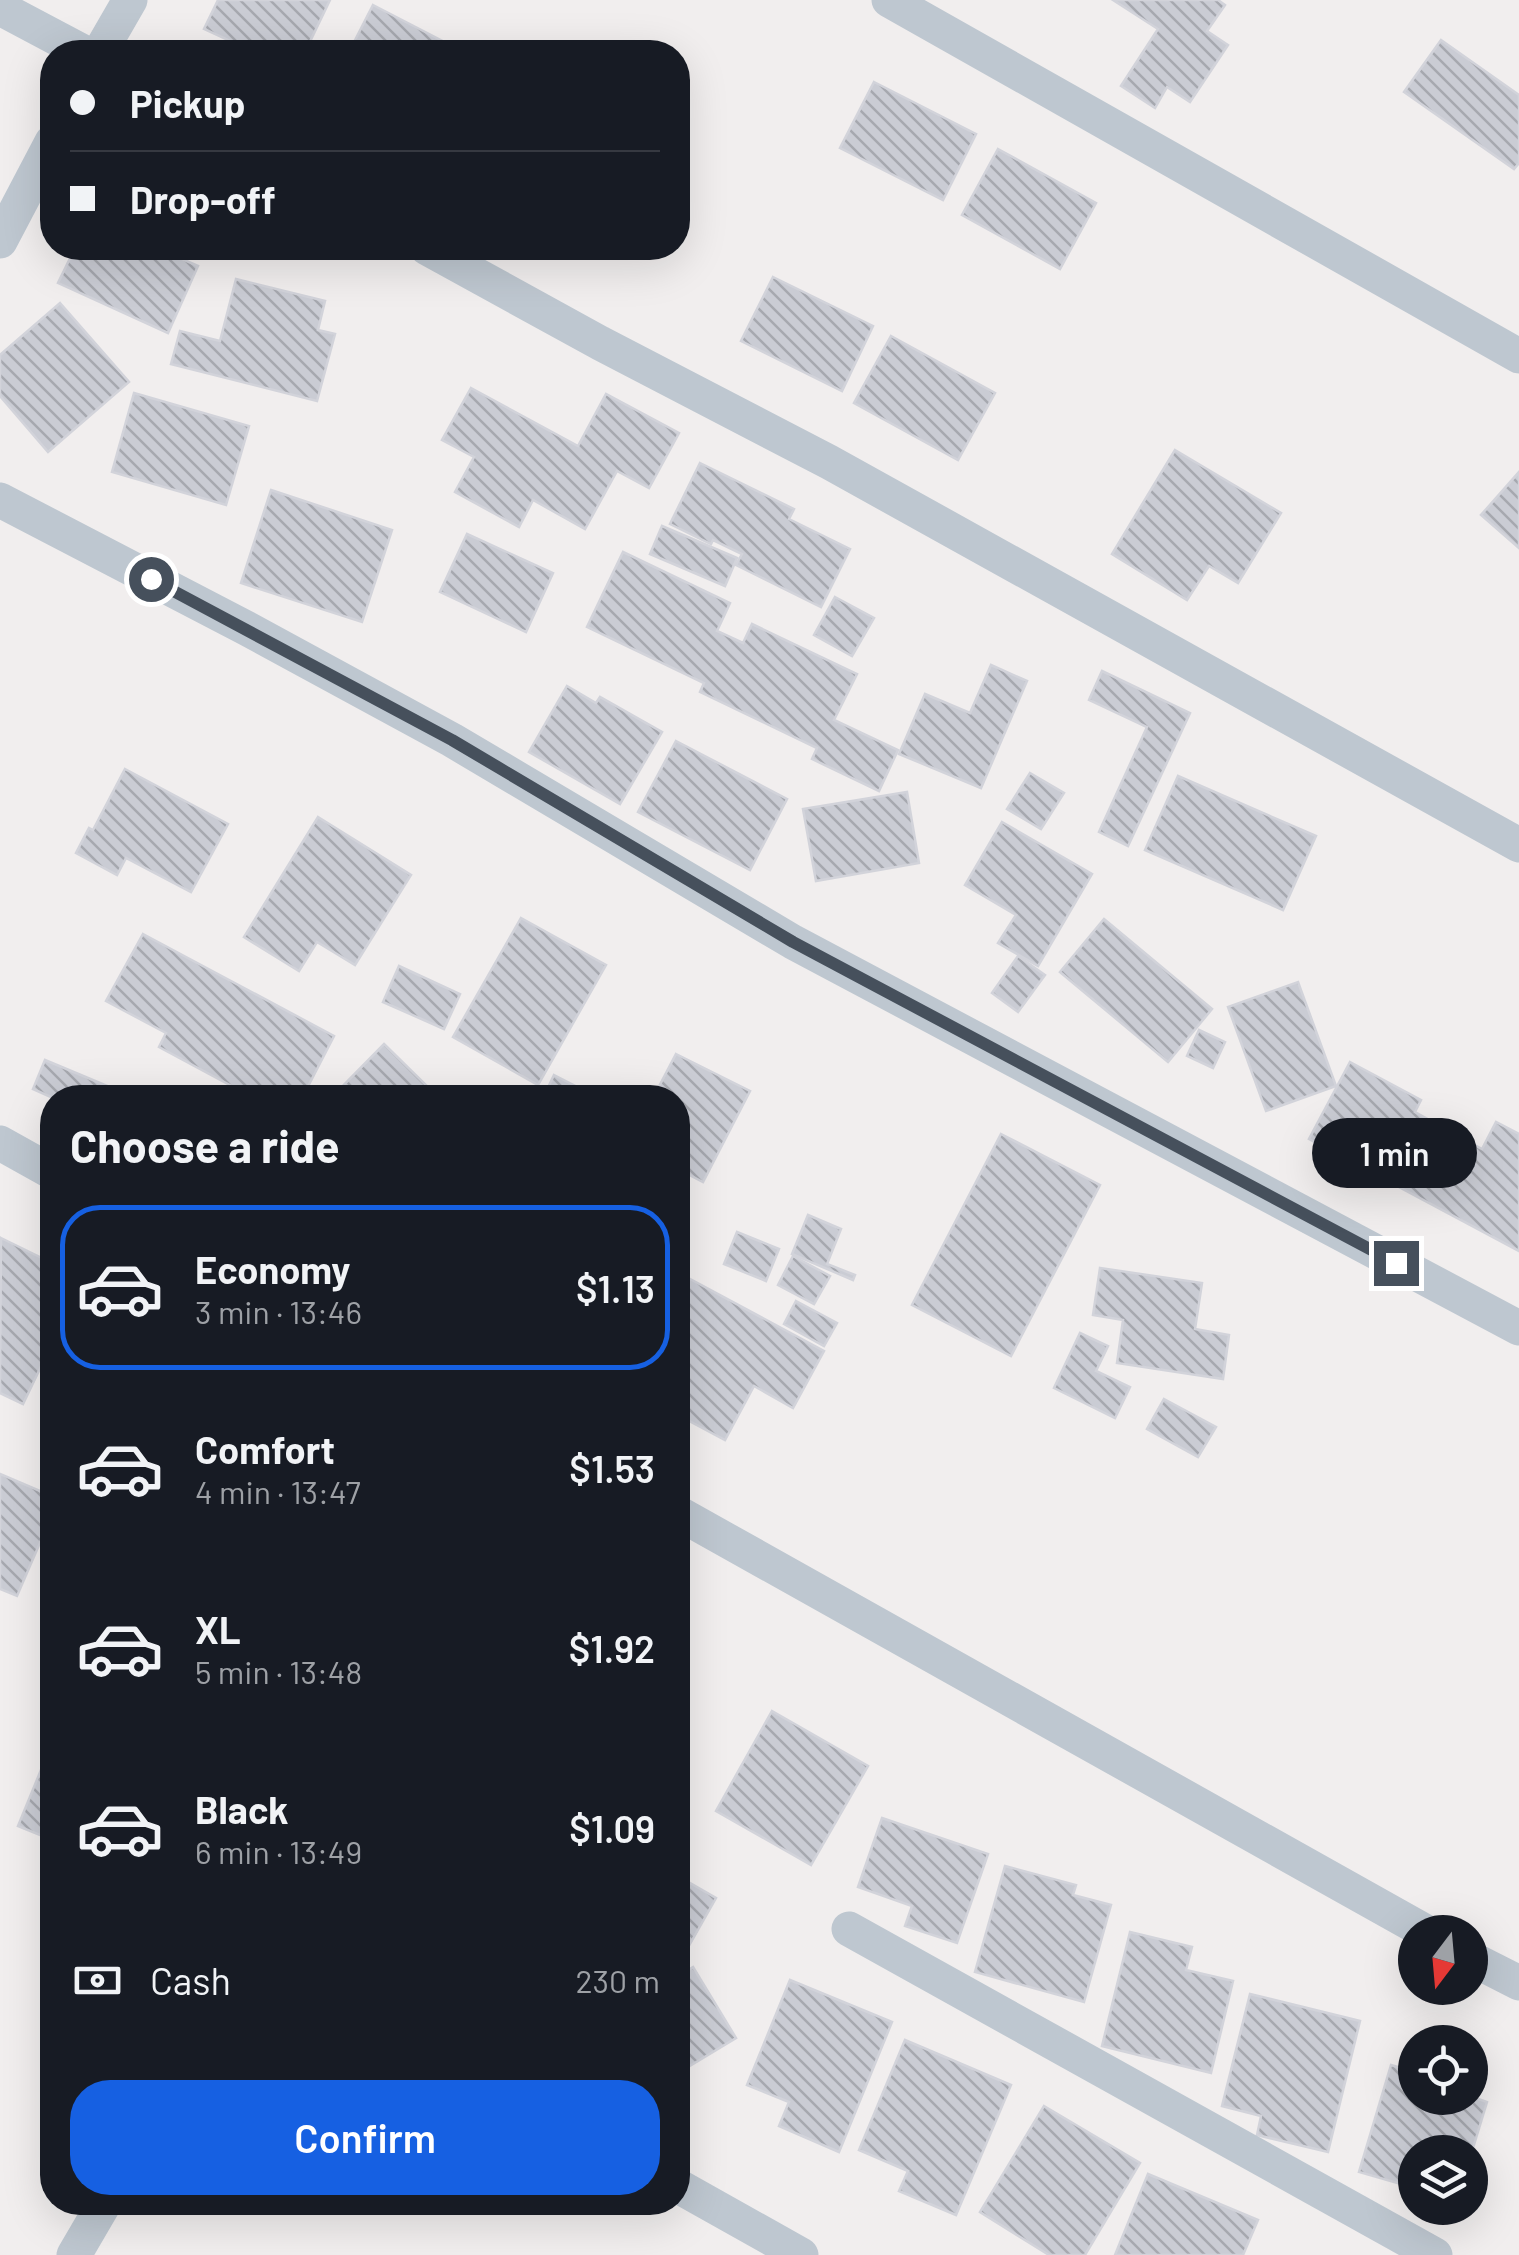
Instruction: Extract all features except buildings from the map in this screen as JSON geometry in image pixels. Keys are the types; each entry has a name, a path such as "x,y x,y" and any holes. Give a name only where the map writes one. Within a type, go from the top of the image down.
{"street":[{"path":"107,40 130,0"},
{"path":"889,0 1519,356"},
{"path":"0,8 60,40"},
{"path":"0,241 40,165"},
{"path":"449,260 829,462 1215,679 1516,836"},
{"path":"0,500 452,740 842,969 1519,1328"},
{"path":"0,1144 40,1166"},
{"path":"690,1520 1398,1916"},
{"path":"849,1929 1435,2255"},
{"path":"1488,1967 1519,1983"},
{"path":"690,2193 801,2255"},
{"path":"74,2255 97,2215"}],"route":[{"path":"151,579 452,740 793,942 1396,1263"}]}
